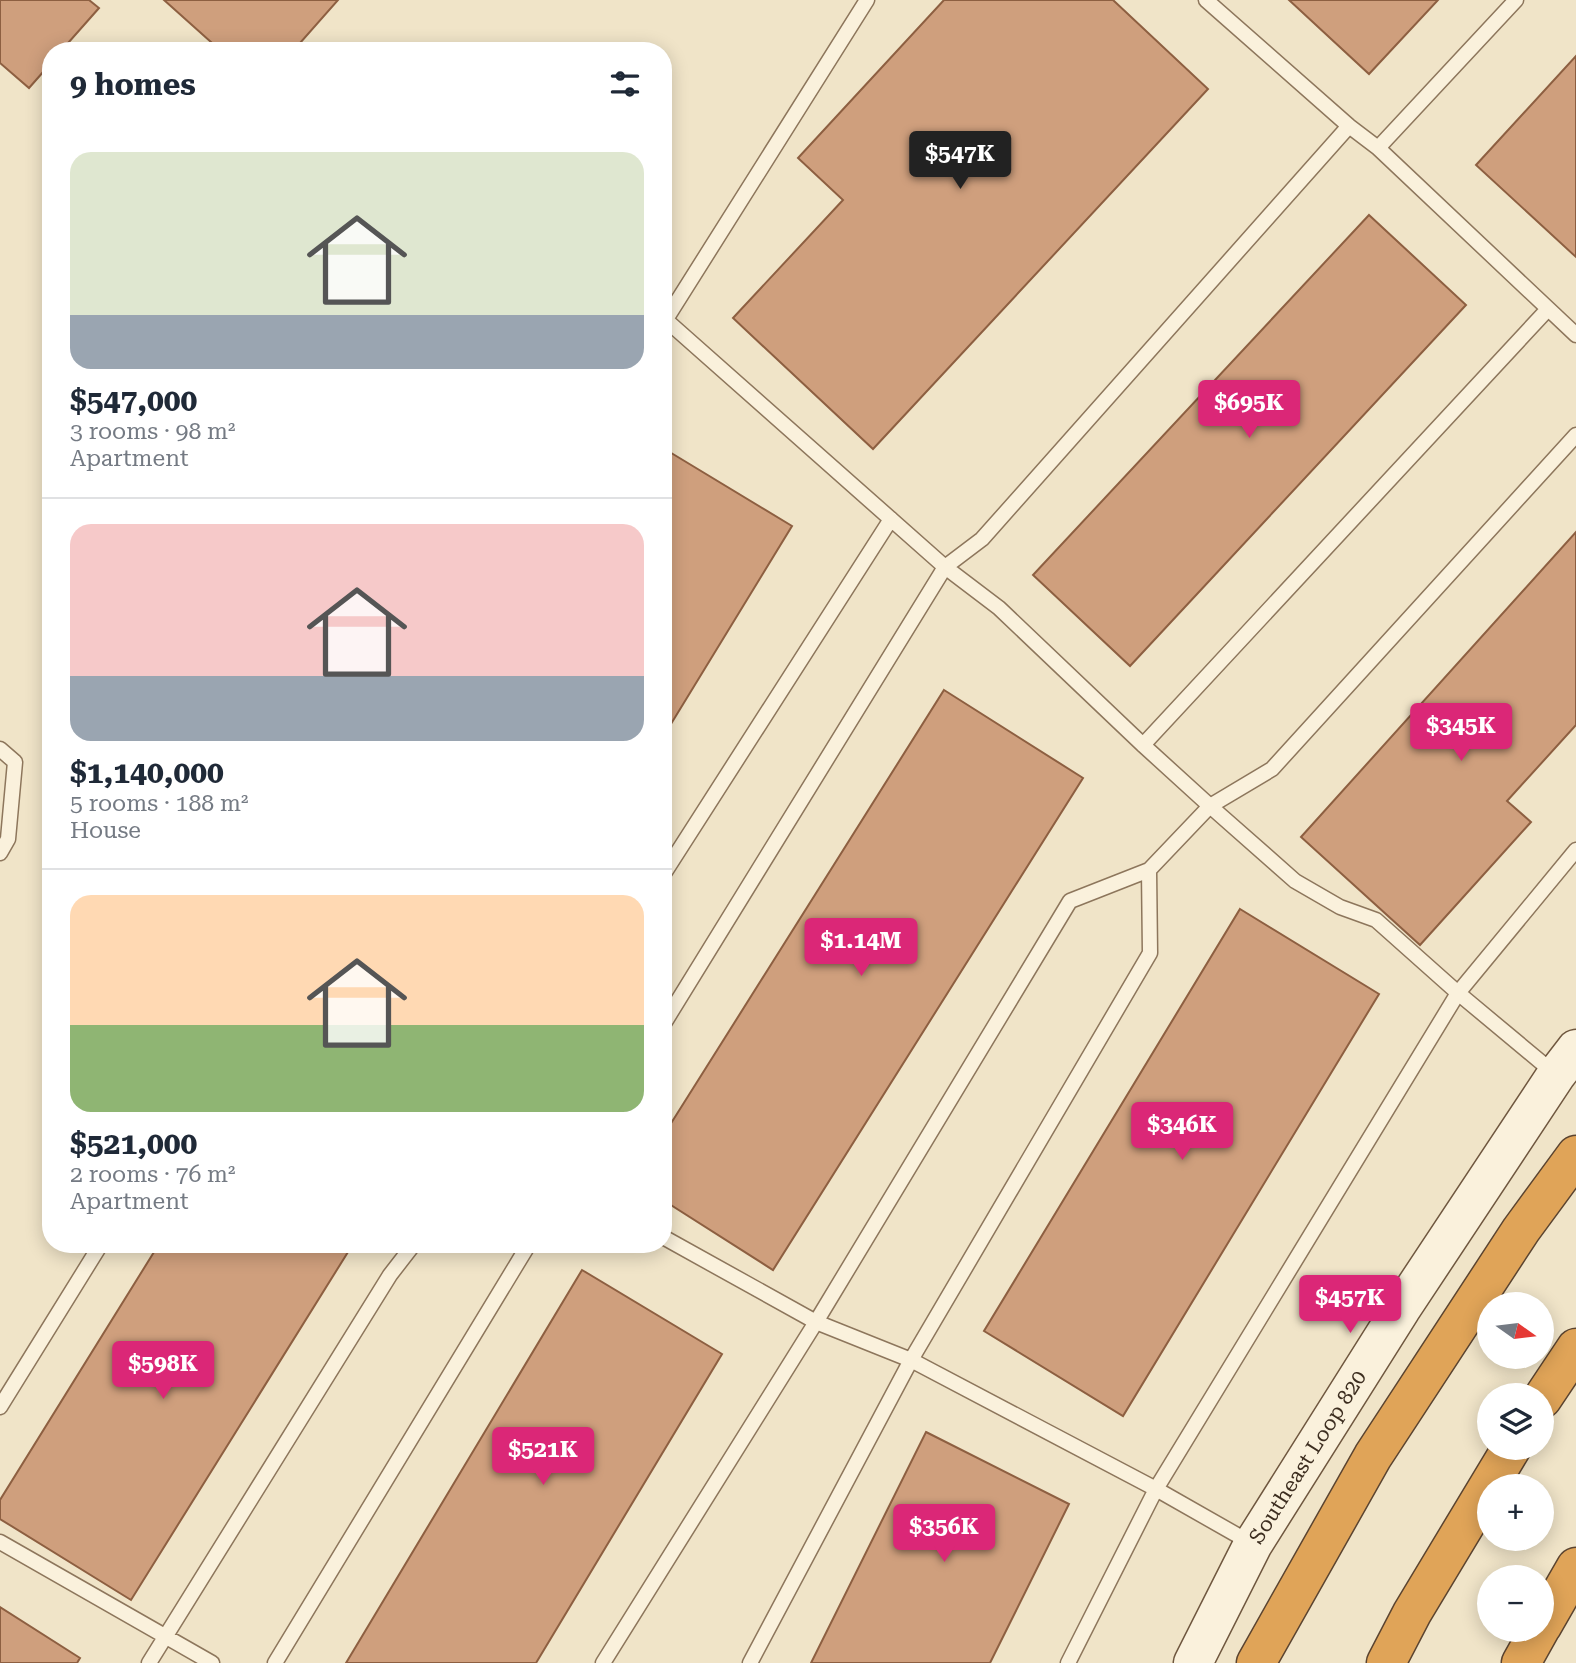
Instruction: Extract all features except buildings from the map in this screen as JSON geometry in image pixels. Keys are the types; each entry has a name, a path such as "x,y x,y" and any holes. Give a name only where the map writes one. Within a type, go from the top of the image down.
{"highway":[{"path":"1256,1663 1373,1456 1521,1230 1576,1155"},
{"path":"1553,1383 1576,1348"},
{"path":"1386,1663 1412,1613 1504,1460"},
{"path":"1554,1605 1576,1567"},
{"path":"1521,1663 1533,1642"}],"main road":[{"name":"Southeast Loop 820","path":"1193,1663 1253,1544 1401,1309 1566,1062"}],"lane":[{"path":"672,309 867,0"},
{"path":"1206,0 1349,126 1378,148 1576,335"},
{"path":"1378,148 1516,0"},
{"path":"672,1010 945,567 982,539 1349,126"},
{"path":"1143,745 1548,309"},
{"path":"672,329 945,567 999,608 1143,745 1295,881 1340,907 1376,920 1458,993 1566,1062"},
{"path":"603,1663 816,1322 1070,901 1150,870 1210,806 1272,769 1576,435"},
{"path":"672,861 891,519"},
{"path":"0,749 15,762 8,839 0,853"},
{"path":"1068,1663 1156,1489 1458,993 1576,850"},
{"path":"750,1663 911,1360 1150,953 1150,870"},
{"path":"672,1242 816,1322 911,1360 1156,1489 1253,1544"},
{"path":"0,1407 95,1253"},
{"path":"149,1663 390,1275 407,1253"},
{"path":"275,1663 524,1253"},
{"path":"0,1542 212,1663"}]}
